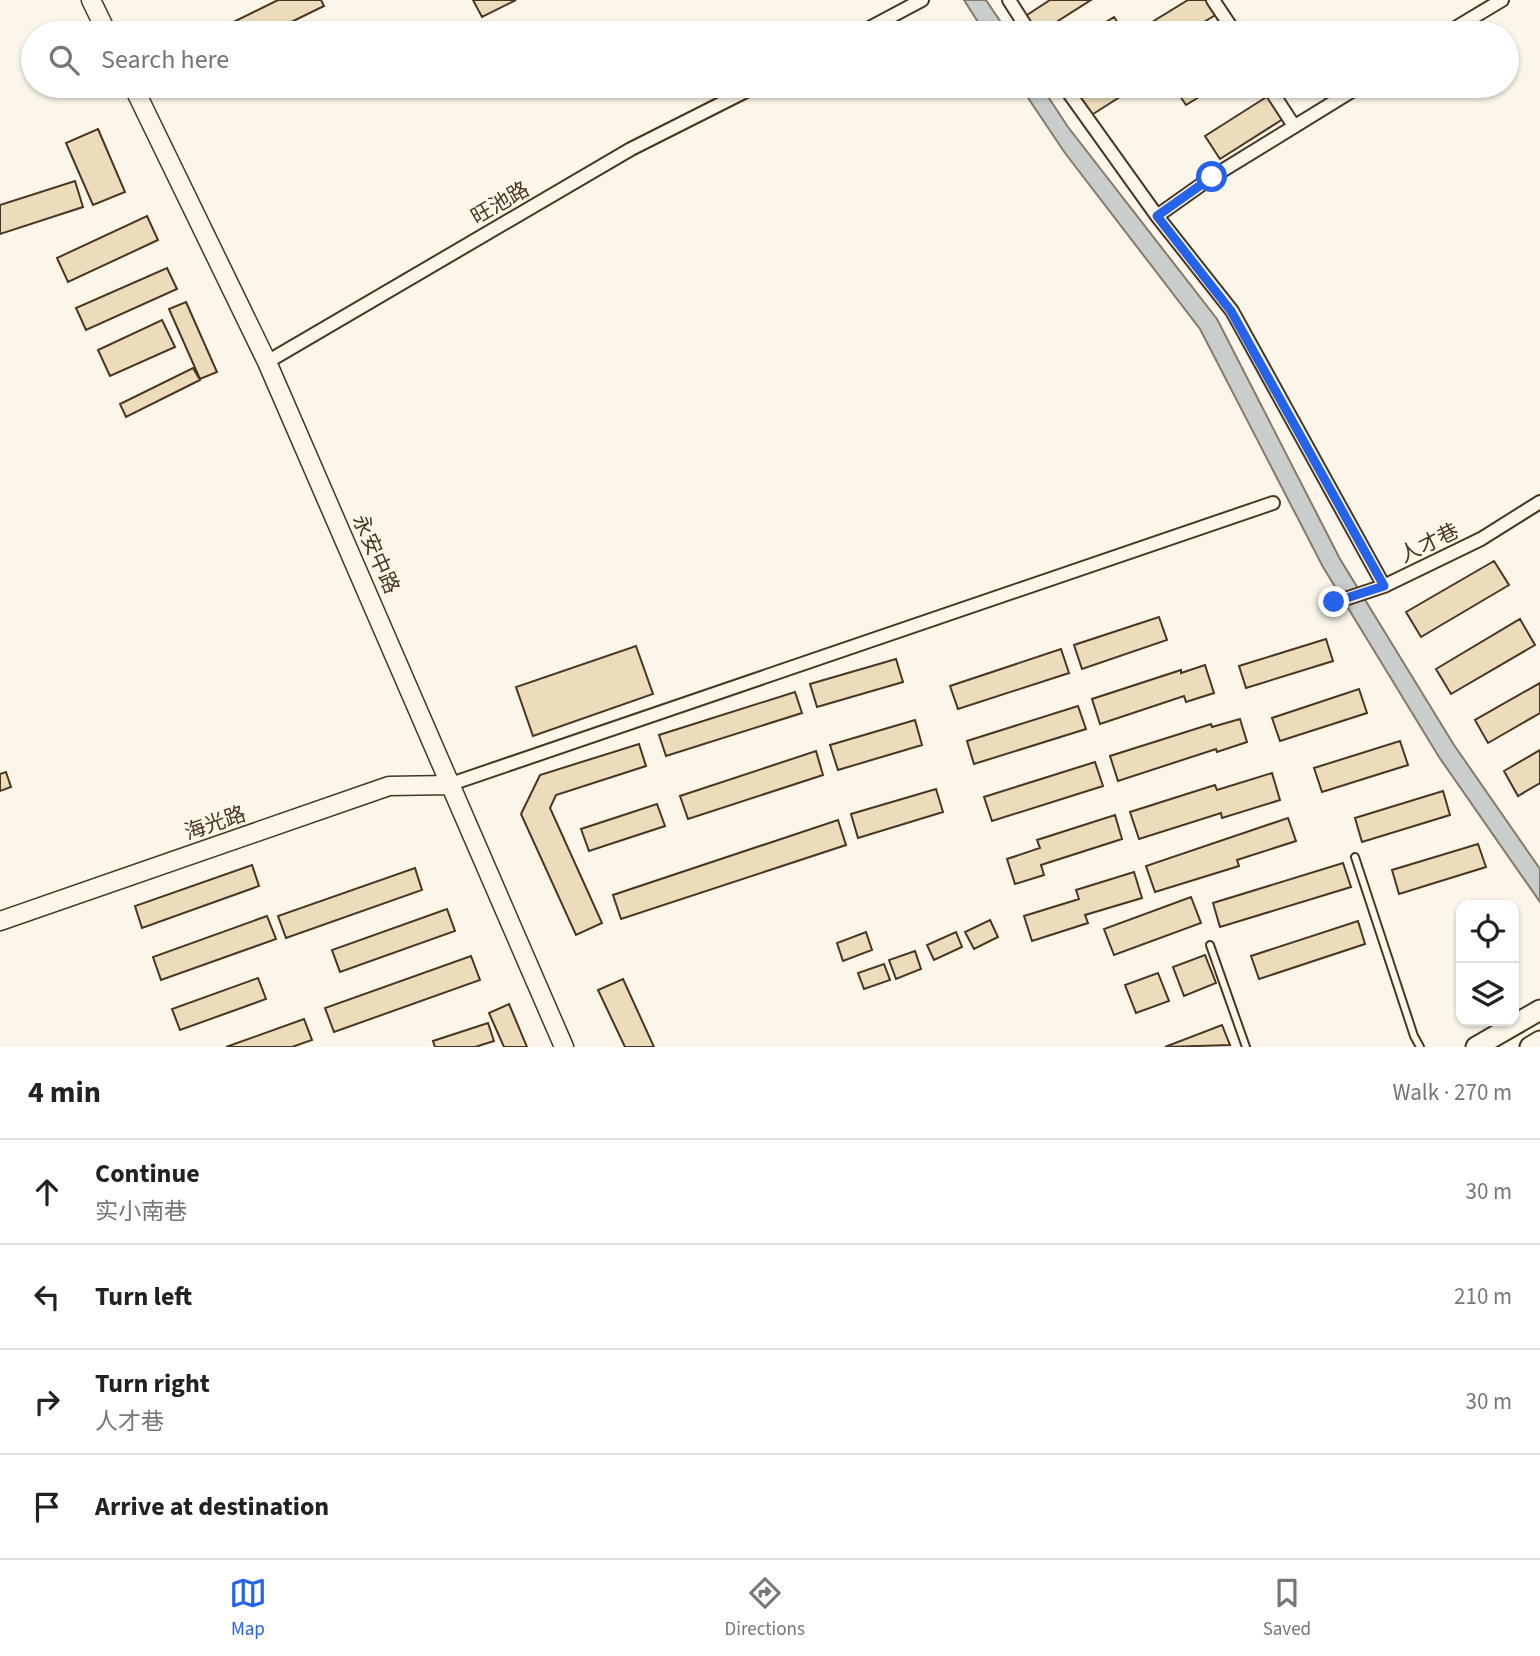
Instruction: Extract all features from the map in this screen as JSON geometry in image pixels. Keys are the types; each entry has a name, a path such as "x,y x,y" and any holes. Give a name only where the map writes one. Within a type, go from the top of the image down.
{"main road":[{"path":"1476,1047 1540,1010"},
{"path":"1531,1047 1540,1041"}],"street":[{"path":"91,0 101,21"},
{"path":"883,21 922,0"},
{"path":"1009,0 1022,21"},
{"path":"1213,0 1226,21"},
{"path":"1467,21 1502,0"},
{"name":"永安中路","path":"139,98 267,362 407,682 448,785 564,1047"},
{"name":"旺池路","path":"267,362 631,149 732,98"},
{"path":"1073,98 1157,216 1231,311 1380,587"},
{"path":"1276,98 1294,126"},
{"path":"1157,216 1212,177 1340,98"},
{"name":"人才巷","path":"1330,603 1380,587 1481,539 1540,502"},
{"path":"448,785 1273,503"},
{"name":"海光路","path":"0,921 389,786 448,785"}],"lane":[{"path":"1355,857 1414,1036 1420,1047"},
{"path":"1210,946 1246,1047"}],"shaded area":[{"path":"964,0 986,0 1000,21 977,21"},
{"path":"1028,98 1049,98 1068,127 1217,319 1340,559 1454,745 1540,869 1540,902 1439,757 1323,567 1200,329 1065,153"}],"building":[{"path":"278,0 321,0 324,6 293,21 235,21"},
{"path":"473,0 516,0 482,17"},
{"path":"1050,0 1091,0 1058,21 1027,21 1024,17"},
{"path":"1188,0 1209,0 1217,14 1206,21 1154,21"},
{"path":"1078,98 1118,98 1090,116"},
{"path":"1181,98 1197,98 1186,105"},
{"path":"1265,98 1269,98 1283,119 1220,159 1205,136"},
{"path":"98,129 125,192 93,205 66,143"},
{"path":"75,181 83,207 0,234 0,205"},
{"path":"147,216 158,240 68,282 57,258"},
{"path":"167,268 177,289 86,330 76,308"},
{"path":"186,302 217,372 200,379 169,309"},
{"path":"162,320 175,347 110,376 98,350"},
{"path":"193,368 200,380 126,417 120,404"},
{"path":"1494,561 1509,585 1421,637 1406,612"},
{"path":"1159,617 1167,640 1082,669 1074,645"},
{"path":"1520,619 1535,645 1451,694 1436,669"},
{"path":"1326,639 1333,661 1246,688 1239,666"},
{"path":"636,646 653,694 533,736 516,687"},
{"path":"1061,649 1069,673 958,709 950,686"},
{"path":"896,659 903,682 817,707 810,684"},
{"path":"1205,665 1214,693 1186,702 1184,696 1100,724 1092,699 1181,670 1181,673"},
{"path":"1540,683 1540,713 1488,743 1475,720"},
{"path":"1359,689 1367,713 1280,741 1272,718"},
{"path":"795,692 802,713 666,756 659,735"},
{"path":"1078,706 1086,729 974,764 967,741"},
{"path":"1240,719 1247,742 1217,752 1216,749 1118,781 1110,756 1211,724 1212,727"},
{"path":"915,720 922,745 838,770 830,745"},
{"path":"1400,741 1408,765 1322,792 1314,768"},
{"path":"639,744 646,766 556,795 550,808 602,923 576,935 521,814 540,775"},
{"path":"1540,750 1540,783 1518,796 1504,771"},
{"path":"816,751 823,775 688,819 680,796"},
{"path":"1095,762 1103,786 992,821 984,797"},
{"path":"6,772 11,787 0,791 0,774"},
{"path":"1272,773 1280,800 1222,818 1221,813 1139,839 1130,812 1215,785 1217,790"},
{"path":"936,789 943,812 858,838 851,814"},
{"path":"1443,791 1450,815 1362,842 1355,818"},
{"path":"657,804 665,826 589,851 581,829"},
{"path":"1115,815 1122,839 1041,865 1044,875 1015,884 1007,859 1040,848 1037,840"},
{"path":"1288,818 1296,841 1237,860 1239,866 1155,892 1146,866"},
{"path":"838,820 846,845 621,919 613,895"},
{"path":"1478,844 1486,867 1399,894 1392,870"},
{"path":"1343,863 1351,887 1220,927 1213,903"},
{"path":"252,865 259,886 142,928 135,906"},
{"path":"415,868 422,890 286,938 278,916"},
{"path":"1134,872 1142,898 1085,915 1088,923 1032,941 1024,916 1079,899 1076,890"},
{"path":"1191,897 1201,923 1114,955 1104,929"},
{"path":"447,909 455,931 340,972 332,950"},
{"path":"267,916 276,939 161,980 153,957"},
{"path":"990,920 998,937 974,949 965,932"},
{"path":"1358,921 1365,944 1259,979 1251,956"},
{"path":"866,932 872,950 843,961 837,943"},
{"path":"956,932 962,947 934,960 927,945"},
{"path":"915,951 921,969 896,979 889,960"},
{"path":"1205,955 1216,983 1184,996 1173,967"},
{"path":"471,956 480,980 334,1032 325,1008"},
{"path":"884,964 890,980 864,989 858,973"},
{"path":"1158,973 1169,1001 1136,1013 1125,985"},
{"path":"258,978 266,999 180,1030 172,1009"},
{"path":"623,979 654,1047 625,1047 598,990"},
{"path":"509,1004 527,1047 504,1047 489,1013"},
{"path":"304,1019 312,1040 292,1047 226,1047"},
{"path":"488,1023 494,1041 475,1047 435,1047 433,1041"},
{"path":"1222,1025 1230,1045 1165,1047"}],"route":[{"path":"1212,177 1157,216 1231,311 1384,586 1334,602"}]}
